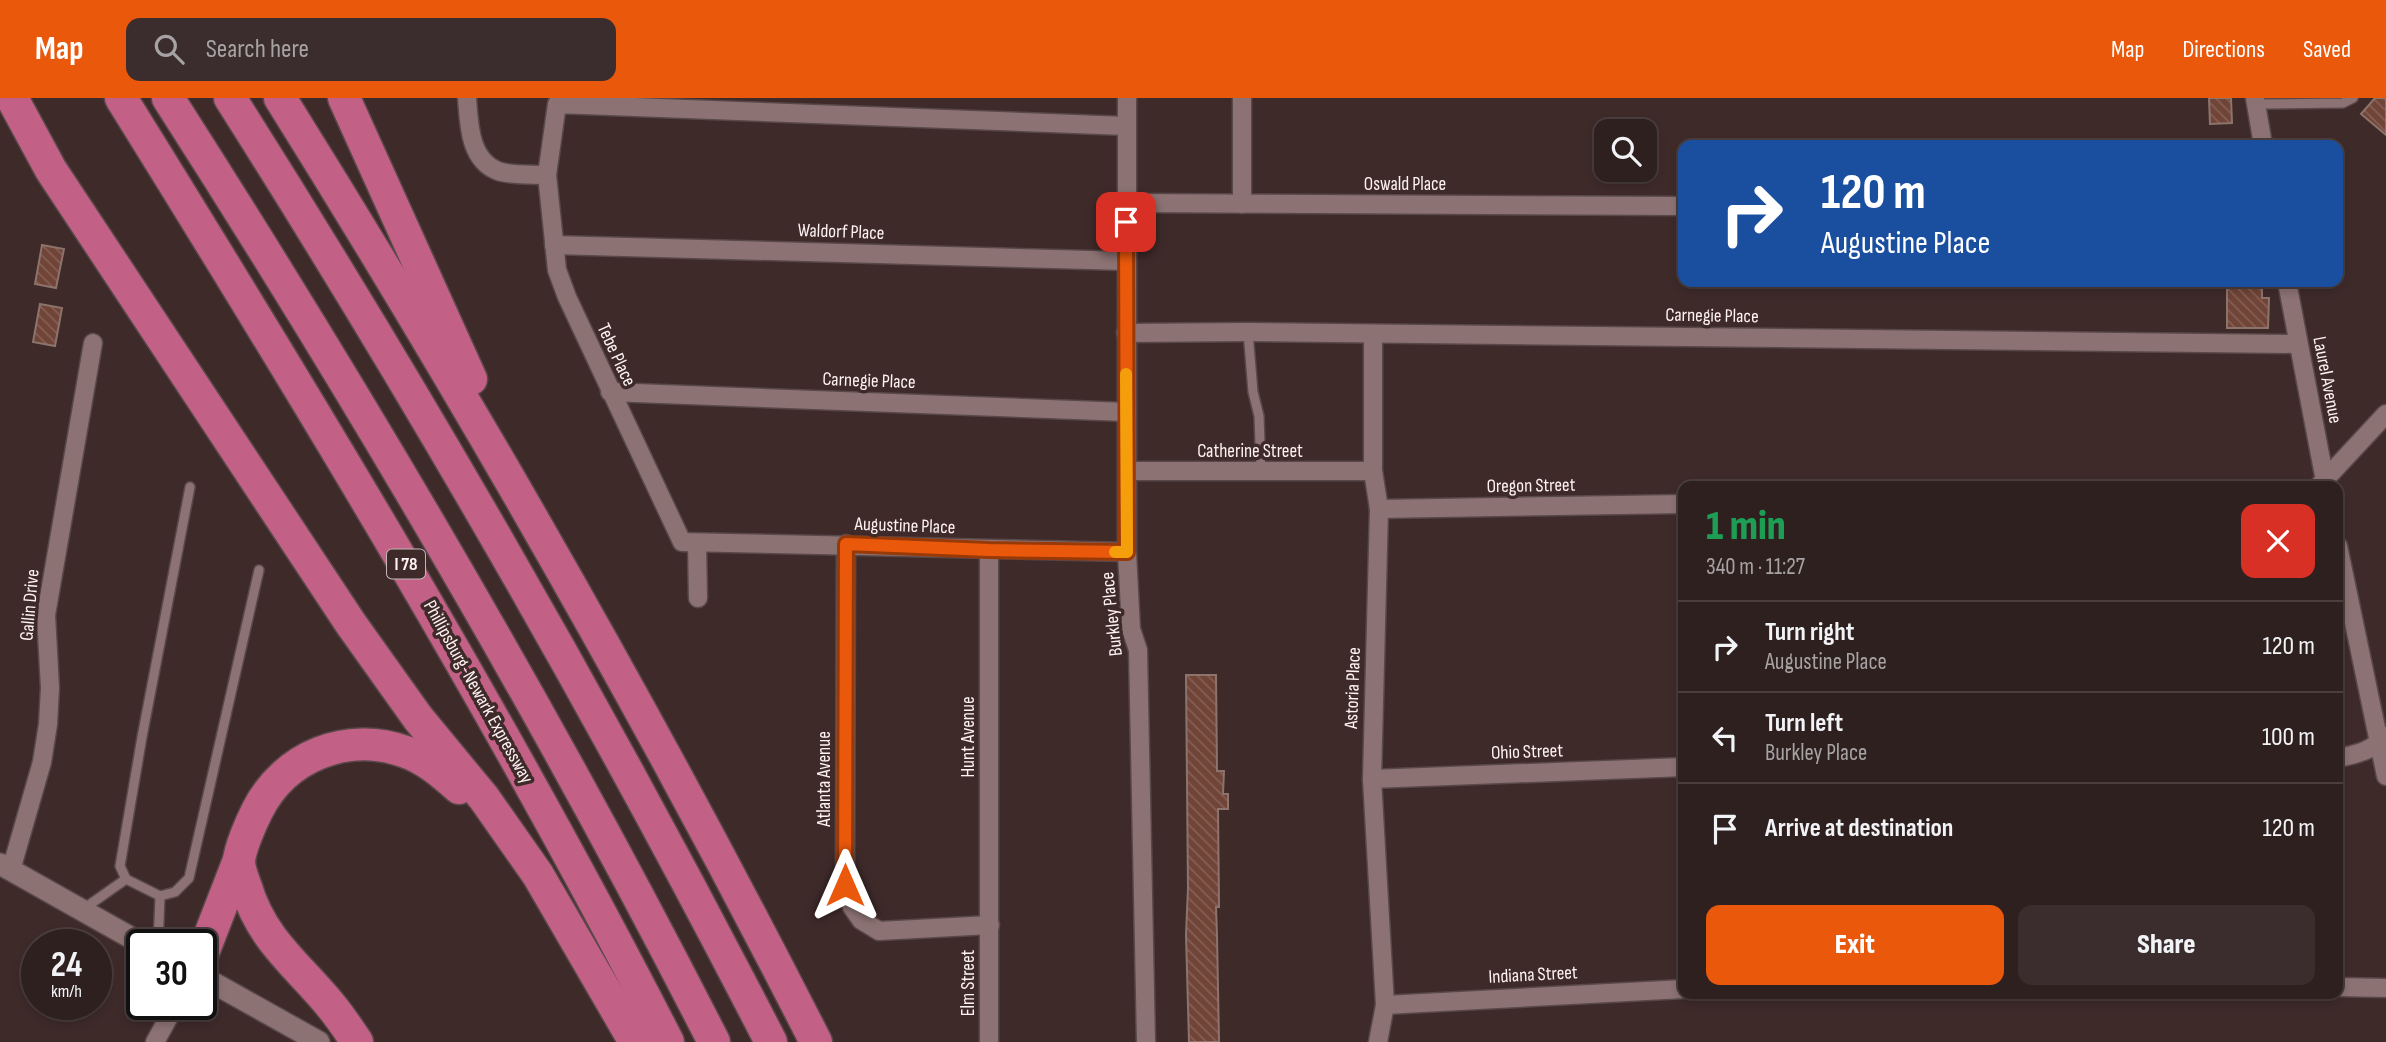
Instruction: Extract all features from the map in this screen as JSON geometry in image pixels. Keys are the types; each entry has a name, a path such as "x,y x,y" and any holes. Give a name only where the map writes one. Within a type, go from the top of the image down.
{"highway":[{"path":"12,98 51,170 351,624 418,718 462,769 538,875 635,1042"},
{"name":"Phillipsburg-Newark Expressway","path":"121,98 304,394 431,608 583,878 668,1042"},
{"name":"I 78","path":"168,98 439,539 602,830 714,1042"},
{"path":"230,98 395,366 492,531 650,813 771,1042"},
{"path":"280,98 439,359 541,534 694,808 816,1042"},
{"path":"344,98 541,534"},
{"path":"212,929 259,807 280,778 296,764 316,754 355,744 394,748 417,757 440,772 506,829"},
{"path":"239,860 248,894 261,925 287,960 331,1006 357,1042"}],"street":[{"path":"467,98 469,131 482,159 499,171 547,175"},
{"name":"Burkley Place","path":"1127,98 1127,552 1131,629 1138,650 1146,1042"},
{"path":"1242,98 1242,204"},
{"path":"2255,101 2262,140"},
{"name":"Tebe Place","path":"689,542 610,392 557,270 547,175 557,104 1126,125"},
{"name":"Oswald Place","path":"1126,203 1678,206"},
{"name":"Waldorf Place","path":"554,244 1126,261"},
{"name":"Laurel Avenue","path":"2288,287 2322,481"},
{"name":"Carnegie Place","path":"1126,333 1248,332 2298,344"},
{"name":"Astoria Place","path":"1373,334 1373,471 1379,509 1372,779 1385,1005 1378,1042"},
{"name":"Gallin Drive","path":"6,867 41,762 48,724 50,688 46,615 93,343"},
{"name":"Carnegie Place","path":"610,392 1126,412"},
{"path":"2327,481 2386,414"},
{"name":"Catherine Street","path":"1127,471 1373,471"},
{"name":"Oregon Street","path":"1379,509 1678,504"},
{"path":"689,542 698,598"},
{"name":"Augustine Place","path":"689,542 1127,552"},
{"name":"Atlanta Avenue","path":"846,544 845,885 852,907 861,920 879,931 990,925"},
{"name":"Hunt Avenue","path":"989,550 990,925"},
{"path":"2343,569 2382,740 2386,776"},
{"path":"2343,757 2362,753 2382,740"},
{"name":"Ohio Street","path":"1372,779 1678,767"},
{"path":"6,867 126,935"},
{"name":"Elm Street","path":"989,1042 990,925"},
{"path":"217,985 319,1042"},
{"path":"2343,987 2386,988"},
{"name":"Indiana Street","path":"1385,1005 1678,989"},
{"path":"155,1042 167,1020"}],"lane":[{"path":"2255,101 2343,103 2353,98"},
{"path":"1248,332 1253,391 1259,416 1261,473"},
{"path":"190,487 120,866 126,879 160,896 175,892 189,878 259,570"},
{"path":"80,911 126,879"},
{"path":"159,929 160,896"}],"building":[{"path":"2209,98 2231,98 2232,123 2210,124"},
{"path":"2375,98 2386,98 2386,135 2361,114"},
{"path":"42,245 64,249 56,288 35,284"},
{"path":"2227,287 2262,287 2262,298 2269,298 2268,328 2227,328"},
{"path":"40,304 62,308 55,346 33,342"},
{"path":"1186,675 1216,675 1217,771 1224,771 1223,794 1228,794 1228,809 1218,809 1219,907 1216,907 1219,1042 1189,1042 1186,935"}],"slow traffic":[{"path":"1115,552 1127,552 1126,374"}],"route":[{"path":"845,885 846,544 1127,552 1126,222"}]}
